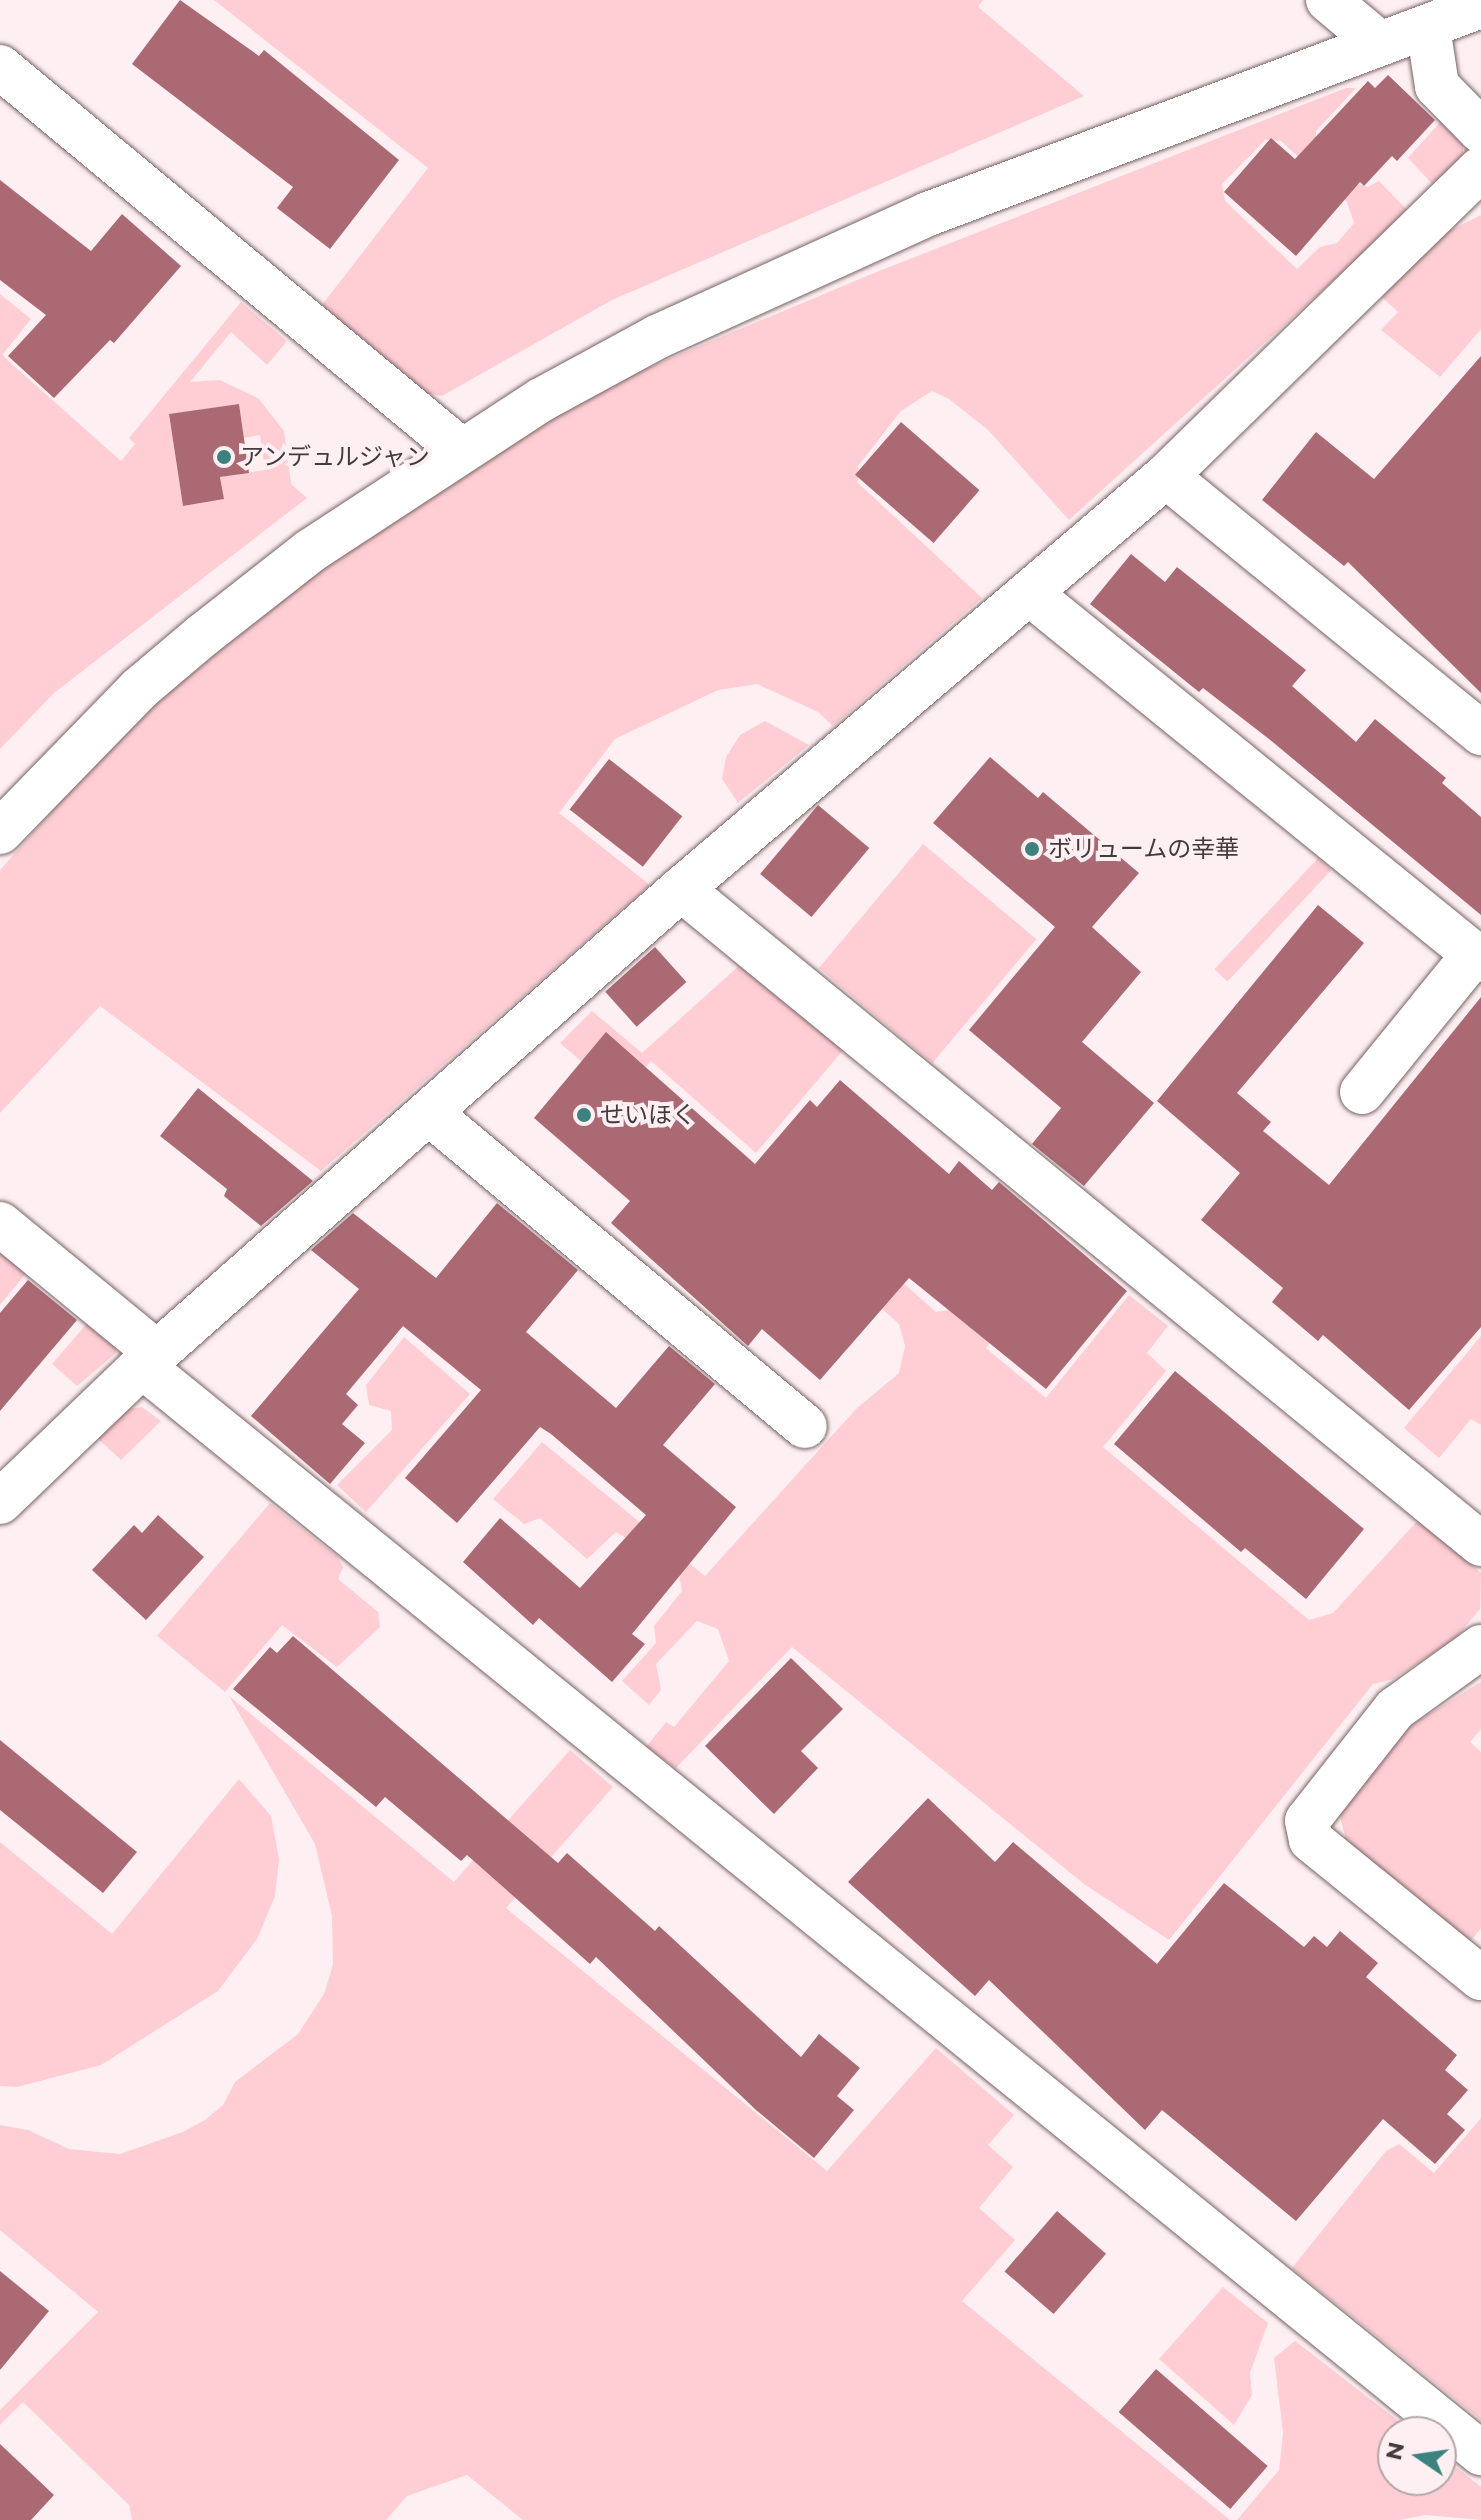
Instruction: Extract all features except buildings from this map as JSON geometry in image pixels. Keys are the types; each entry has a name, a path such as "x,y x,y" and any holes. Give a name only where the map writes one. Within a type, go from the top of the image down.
{"street":[{"path":"1328,0 1379,43"},
{"path":"0,832 139,689 310,551 461,450 657,337 928,214 1481,6"},
{"path":"1428,27 1437,86 1481,131"},
{"path":"0,67 461,450"},
{"path":"0,1502 149,1360 681,889 1166,476 1479,174"},
{"path":"1166,476 1481,733"},
{"path":"1029,593 1477,957 1362,1092"},
{"path":"681,889 1481,1544"},
{"path":"429,1113 805,1426"},
{"path":"0,1224 149,1360 1481,2453"},
{"path":"1481,1647 1395,1709 1307,1821 1311,1840 1481,1978"}],"shaded area":[{"path":"214,0 983,0 978,7 1084,96 612,300 442,396 418,392 318,310 428,168"},
{"path":"1346,88 1356,88 1316,131 1316,143 1357,184 1368,187 1379,181 1409,212 1069,520 988,430 949,399 932,391 901,411 858,466 858,483 982,598 833,726 818,712 757,684 718,690 615,739 559,813 650,885 321,1171 100,1006 0,1113 0,870 122,732 268,608 429,488 616,381 874,273","holes":["1265,140 1281,141 1347,202 1354,223 1337,243 1320,247 1297,269 1225,201 1222,184"]},
{"path":"1442,120 1463,139 1463,154 1434,186 1408,158"},
{"path":"1481,215 1481,329 1440,377 1381,330 1398,312 1382,297 1447,232"},
{"path":"0,294 31,319 3,354 5,358 121,461 135,444 129,438 241,302 287,341 267,365 231,332 190,382 219,380 258,398 284,431 291,484 307,498 54,693 0,749","holes":["239,404 244,438 260,435 265,470 220,477 224,499 183,506 169,415"]},
{"path":"765,721 809,745 738,803 722,779 726,757 740,735"},
{"path":"923,844 1036,939 932,1063 819,968"},
{"path":"1318,858 1331,870 1228,981 1214,969"},
{"path":"741,964 844,1049 756,1153 651,1061 620,1095 560,1043 592,1011 642,1053"},
{"path":"1034,1215 1047,1222 1012,1265 1034,1284 986,1348 1046,1398 1129,1295 1168,1326 1147,1353 1166,1371 1103,1447 1309,1620 1333,1613 1419,1519 1481,1573 1480,1609 1455,1639 1393,1679 1373,1684 1169,1940 1084,1884 792,1647 676,1768 646,1747 666,1722 674,1727 729,1661 718,1629 697,1621 656,1664 661,1690 649,1705 622,1681 656,1643 654,1626 682,1591 678,1570 616,1532 587,1559 540,1518 524,1524 493,1499 542,1442 705,1576 856,1409 899,1373 905,1346 899,1324 871,1299 892,1273 936,1312 956,1309"},
{"path":"0,1249 27,1272 0,1305"},
{"path":"89,1321 116,1343 116,1353 77,1386 52,1364"},
{"path":"1481,1336 1481,1425 1471,1419 1439,1458 1404,1428"},
{"path":"404,1337 470,1394 366,1512 337,1485 392,1430 391,1411 369,1405 366,1385"},
{"path":"142,1407 161,1421 121,1460 93,1434 120,1410"},
{"path":"270,1503 338,1557 343,1567 338,1579 378,1612 380,1627 337,1667 282,1625 225,1692 157,1636"},
{"path":"1481,1682 1481,1729 1470,1742 1481,1752 1481,1928 1468,1944 1346,1841 1339,1811 1403,1730"},
{"path":"229,1696 454,1882 570,1750 613,1787 506,1908 827,2171 936,2048 1014,2115 988,2145 1013,2167 979,2208 1015,2240 962,2301 1230,2520 523,2520 467,2475 407,2496 386,2520 132,2520 129,2505 23,2402 0,2425 0,2410 98,2312 0,2230 0,2125 28,2130 69,2149 120,2154 183,2132 223,2105 235,2082 298,2034 324,1994 333,1965 332,1916 315,1844"},
{"path":"239,1779 271,1816 279,1859 275,1896 257,1939 218,1991 101,2065 17,2087 0,2086 0,1842 112,1934"},
{"path":"1481,2118 1481,2420 1292,2268 1386,2151 1399,2144 1434,2173"},
{"path":"1223,2287 1268,2323 1250,2373 1252,2395 1234,2425 1159,2359"},
{"path":"1295,2341 1392,2416 1377,2416 1377,2496 1457,2496 1457,2468 1481,2487 1481,2520 1425,2515 1399,2520 1237,2520 1279,2470 1283,2433 1274,2358"}],"place":[{"name":"アンデュルジャン","path":"224,457"},
{"name":"ボリュームの幸華","path":"1032,849"},
{"name":"せいほく","path":"584,1115"}]}
